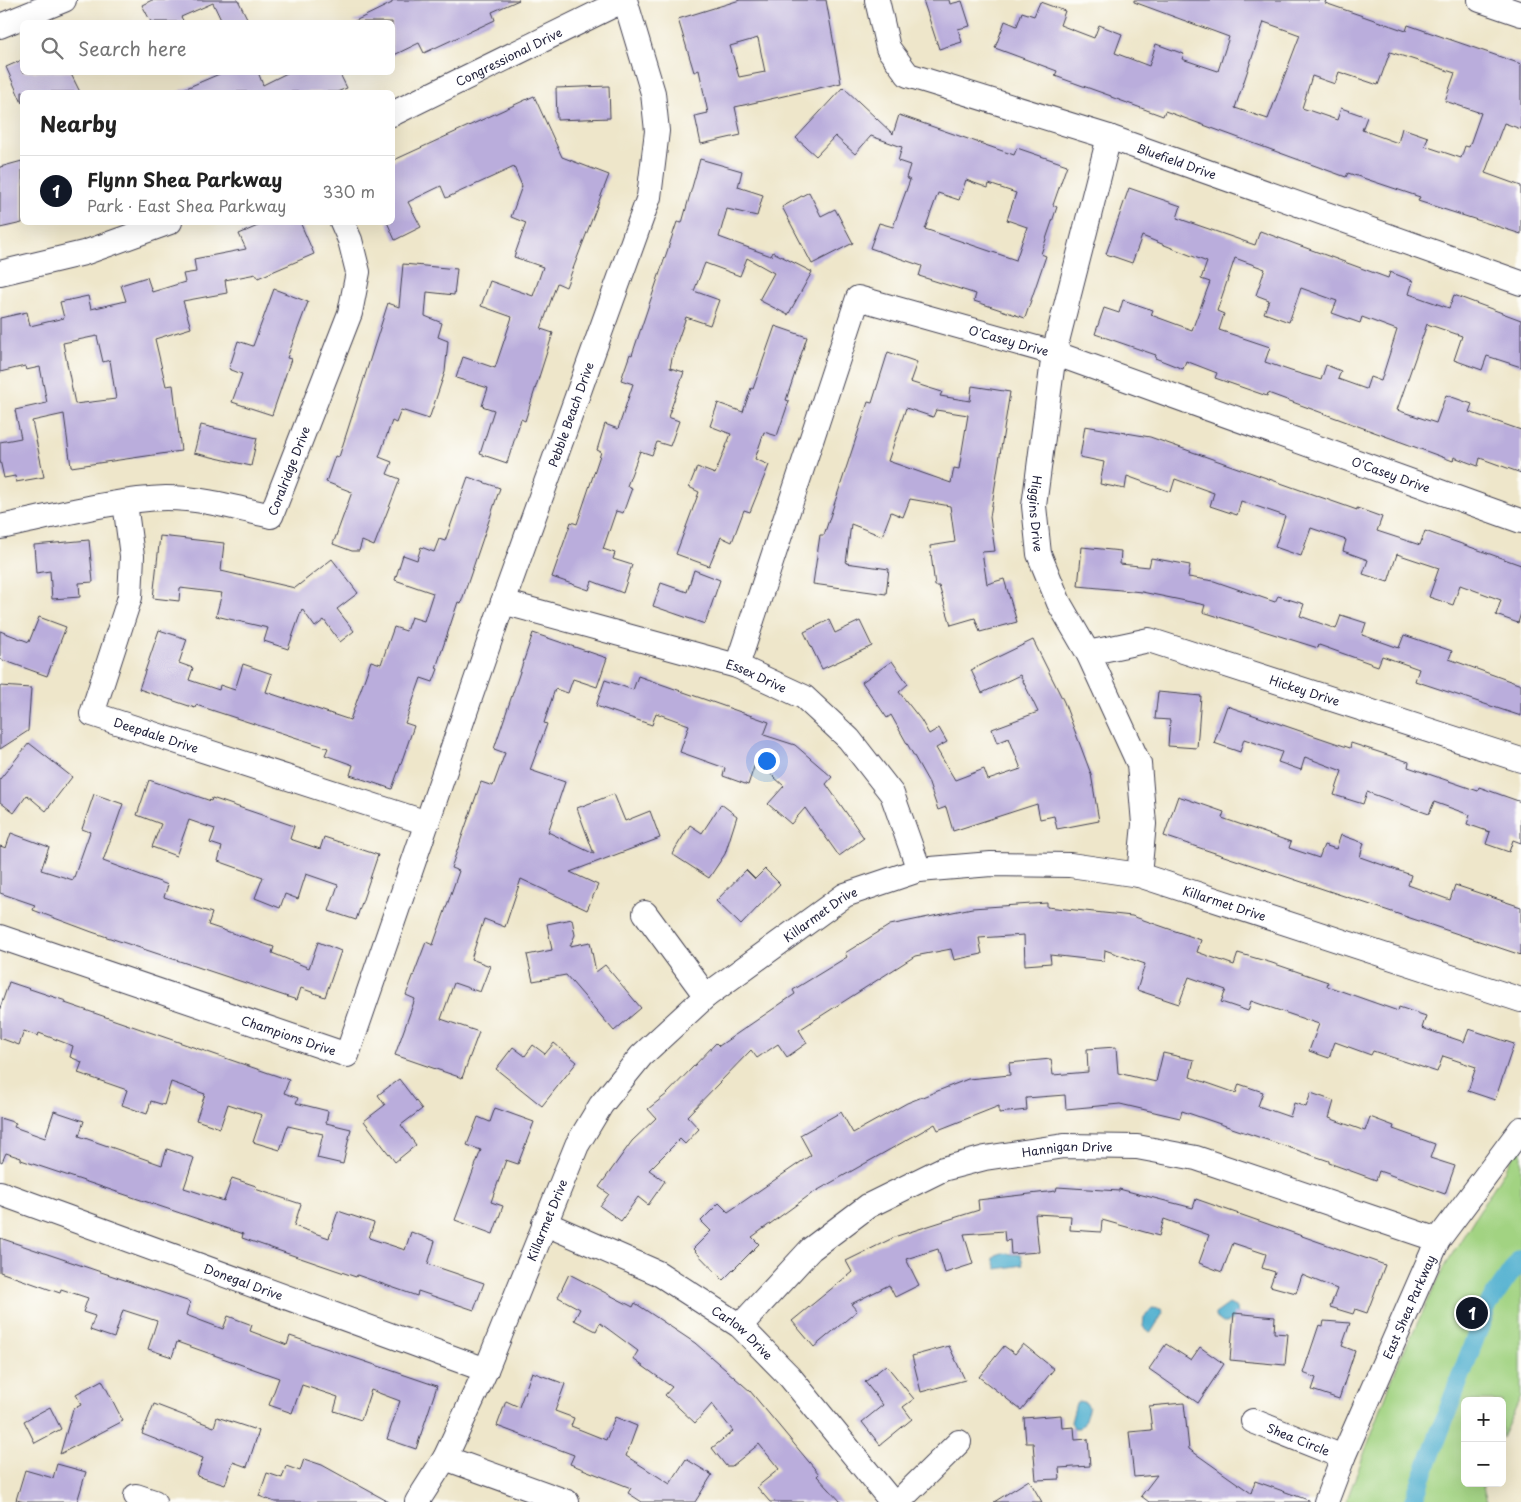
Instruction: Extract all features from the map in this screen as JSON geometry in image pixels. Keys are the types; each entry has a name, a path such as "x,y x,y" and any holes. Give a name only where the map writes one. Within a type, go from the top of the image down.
{"street":[{"path":"0,26 34,14 64,0"},
{"name":"Congressional Drive","path":"395,113 625,0"},
{"name":"Pebble Beach Drive","path":"427,823 503,602 649,197 657,131 653,93 625,0"},
{"name":"Bluefield Drive","path":"877,0 888,48 908,75 1109,137 1521,283"},
{"path":"1480,0 1521,14"},
{"name":"Higgins Drive","path":"1109,137 1054,353 1034,506 1039,554 1059,603 1088,653 1139,764 1144,824 1139,875"},
{"path":"0,273 84,253 162,225"},
{"name":"Coralridge Drive","path":"0,528 125,503 165,498 212,502 271,516 350,313 358,272 350,240 343,225"},
{"name":"O'Casey Drive","path":"737,666 858,298 1054,353 1521,521"},
{"name":"Deepdale Drive","path":"125,503 132,556 130,597 92,714 427,823"},
{"name":"Essex Drive","path":"503,602 737,666 804,698 849,739 892,794 919,870"},
{"name":"Hickey Drive","path":"1088,653 1148,640 1521,760"},
{"name":"Champions Drive","path":"0,937 347,1055 427,823"},
{"name":"Killarmet Drive","path":"417,1502 445,1458 486,1370 577,1145 601,1105 641,1056 706,996 845,895 919,870 991,864 1060,865 1139,875 1521,1000"},
{"path":"645,913 706,996"},
{"name":"East Shea Parkway","path":"1326,1502 1343,1457 1438,1240 1521,1129"},
{"name":"Hannigan Drive","path":"740,1326 811,1249 868,1206 943,1169 984,1158 1064,1146 1137,1147 1196,1158 1438,1240"},
{"name":"Donegal Drive","path":"0,1193 486,1370"},
{"name":"Carlow Drive","path":"544,1223 658,1273 740,1326 790,1377 892,1502"},
{"name":"Shea Circle","path":"1253,1421 1343,1457"},
{"path":"898,1502 959,1442"},
{"path":"445,1458 568,1502"}],"green space":[{"path":"1521,1144 1521,1396 1506,1429 1506,1397 1461,1397 1461,1487 1483,1487 1487,1502 1346,1502 1399,1361 1446,1264"}],"water":[{"path":"1002,1253 1021,1255 1023,1265 997,1269 993,1258"},
{"path":"1229,1304 1237,1308 1238,1315 1227,1323 1223,1323 1215,1317 1215,1314"},
{"path":"1152,1308 1161,1309 1163,1313 1152,1331 1149,1332 1143,1327 1144,1318"},
{"path":"1080,1401 1086,1403 1089,1407 1083,1425 1079,1428 1074,1428 1071,1422 1076,1403"}],"building":[{"path":"152,0 238,0 248,20 221,20 213,3 181,17 183,20 150,20 142,5"},
{"path":"392,0 519,0 492,12 495,20 424,53 419,43 395,55 395,20 357,20 392,3"},
{"path":"740,0 826,0 841,83 735,107 741,135 701,144 695,116 708,113 699,70 694,72 678,19","holes":["758,38 765,72 739,77 730,46"]},
{"path":"923,0 949,0 950,4 962,1 970,26 958,29 962,42 939,49"},
{"path":"1134,0 1326,0 1325,3 1406,31 1408,25 1521,64 1521,129 1504,123 1485,173 1521,186 1521,234 1418,201 1420,197 1348,173 1346,177 1165,111 1163,116 1055,76 1057,71 995,48 1005,21 1017,26 1022,12 1034,16 1040,2 1065,11 1060,25 1094,38 1099,25 1122,34 1115,53 1149,66 1156,44 1184,54 1182,59 1218,71 1229,37 1134,2","holes":["1264,22 1300,35 1268,119 1235,108","1390,52 1455,73 1445,101 1481,113 1469,147 1465,146 1461,158 1425,146 1428,137 1402,128 1398,143 1362,130 1367,117 1341,108 1337,120 1302,108 1312,76 1335,84 1339,72 1378,85"]},
{"path":"20,61 20,75 72,75 79,90 20,90 20,98 6,67"},
{"path":"217,75 259,75 263,85 283,75 340,75 347,88 342,90 182,90"},
{"path":"609,86 610,118 557,120 556,88"},
{"path":"843,87 893,134 899,115 1014,155 1017,148 1067,165 1053,205 1057,207 1041,254 1046,256 1025,318 974,301 976,294 919,276 922,266 870,248 879,223 893,227 910,180 906,178 910,165 898,161 902,147 871,136 855,154 835,136 816,156 796,138","holes":["966,180 988,188 989,184 1016,193 1007,220 1027,227 1016,260 925,229 938,193 959,200"]},
{"path":"534,96 562,157 609,175 566,287 557,283 541,329 553,333 525,421 521,419 507,463 480,454 494,410 482,406 488,388 456,378 463,357 495,368 512,317 481,306 490,281 533,296 543,267 514,257 526,223 511,217 522,186 514,167 446,198 441,186 408,202 421,227 395,240 388,225 395,225 395,160"},
{"path":"700,159 742,171 738,187 763,195 757,216 727,209 719,237 771,256 773,252 812,272 788,315 759,300 774,273 747,258 740,276 705,263 694,291 719,300 710,325 686,317 673,354 670,368 684,372 668,417 679,421 670,446 657,442 652,455 640,451 627,486 632,488 623,513 616,511 603,549 615,553 613,559 632,565 623,593 592,581 589,590 552,577 571,522 577,524 601,452 597,450 605,424 618,429 633,384 621,380 630,354 632,355 677,222 682,223"},
{"path":"20,162 20,223 0,228 0,167"},
{"path":"1129,188 1181,206 1177,218 1255,245 1260,231 1388,278 1390,272 1413,281 1409,294 1449,308 1454,295 1521,320 1521,367 1487,356 1482,370 1454,360 1462,336 1427,324 1397,410 1436,423 1446,395 1472,404 1469,412 1521,430 1521,473 1480,458 1478,466 1454,457 1453,461 1268,393 1267,396 1215,378 1217,373 1186,361 1183,369 1155,358 1156,355 1095,334 1104,308 1119,313 1123,300 1153,310 1151,315 1192,330 1210,282 1201,279 1207,262 1142,236 1132,263 1106,254","holes":["1235,258 1265,269 1256,295 1269,300 1264,313 1289,322 1301,288 1337,301 1332,313 1360,323 1362,317 1397,330 1381,381 1370,377 1366,389 1338,379 1341,371 1326,365 1321,380 1291,371 1265,362 1270,347 1219,330 1224,314 1217,311"]},
{"path":"809,192 821,216 835,209 853,243 812,264 782,207"},
{"path":"260,225 301,225 314,254 258,278 256,274 225,280 227,293 183,301 191,328 155,339 166,386 173,385 181,451 71,467 64,414 32,421 44,477 16,482 15,476 4,478 0,460 0,442 21,438 15,410 47,403 40,367 26,370 25,366 0,372 0,318 27,312 30,326 64,318 60,302 88,296 91,309 126,301 121,285 147,277 152,292 185,282 183,274 196,272 194,259 246,249 239,234","holes":["97,336 103,362 110,360 116,399 75,404 63,343"]},
{"path":"403,264 457,269 454,295 427,292 425,316 442,323 438,337 448,341 445,372 429,419 401,410 396,423 392,421 379,457 392,462 387,474 400,479 374,546 362,541 359,551 352,551 333,544 352,492 326,482 335,456 339,457 388,303 399,307"},
{"path":"274,289 308,302 287,358 291,359 272,415 232,402 242,374 229,369 238,341 253,346"},
{"path":"775,326 807,337 786,400 789,401 777,436 764,432 755,459 769,465 750,512 744,510 732,542 721,537 709,566 676,554 699,492 689,487 697,467 715,474 731,434 710,426 718,403 743,412"},
{"path":"888,352 917,362 910,382 942,392 940,396 970,401 972,386 1010,392 990,517 995,551 982,552 987,584 1004,579 1017,622 980,632 975,618 951,625 939,586 935,586 930,546 955,542 950,506 910,499 903,517 891,512 882,536 851,524 846,563 889,569 886,594 813,584 820,535 824,535 868,402 872,403","holes":["906,408 933,417 936,410 968,415 959,469 954,468 951,483 888,461"]},
{"path":"201,425 257,438 251,466 194,453"},
{"path":"1085,426 1150,437 1357,510 1357,508 1382,517 1377,531 1420,545 1425,531 1521,565 1521,613 1518,623 1496,615 1501,600 1460,585 1453,605 1429,597 1439,568 1397,554 1388,582 1363,574 1368,560 1343,551 1346,540 1311,528 1301,556 1275,547 1285,516 1241,501 1237,515 1210,506 1214,493 1175,479 1171,492 1127,476 1125,489 1100,484 1104,462 1080,457"},
{"path":"468,477 500,488 461,603 458,602 433,682 421,678 405,723 414,726 392,789 350,775 353,765 325,755 328,748 196,705 195,708 139,689 159,630 187,639 179,663 193,668 189,680 219,690 220,685 235,690 243,664 272,674 266,692 350,720 371,661 381,664 394,627 406,631 411,617 424,621 433,593 395,580 403,555 417,560 421,547 434,552 439,539 445,541"},
{"path":"160,536 224,543 221,571 295,588 332,559 358,593 337,609 354,631 340,642 324,620 315,627 302,609 288,649 264,641 268,628 216,616 222,593 180,588 179,601 153,598"},
{"path":"89,540 93,582 79,583 80,597 52,599 50,571 36,573 34,545"},
{"path":"1082,547 1121,551 1120,564 1149,567 1151,558 1190,565 1188,577 1214,581 1275,602 1278,596 1304,604 1300,616 1336,629 1341,615 1366,623 1362,635 1399,648 1404,635 1452,651 1449,659 1521,685 1521,716 1415,681 1419,669 1382,656 1378,666 1319,645 1318,648 1203,612 1205,605 1142,592 1078,586"},
{"path":"694,570 720,580 705,624 653,606 661,583 687,592"},
{"path":"39,617 66,627 47,676 0,659 0,631 29,642"},
{"path":"829,620 835,633 860,621 872,646 822,669 804,632"},
{"path":"533,633 607,658 597,687 573,679 568,693 555,689 544,723 547,724 530,770 565,782 548,832 594,854 577,808 614,794 625,821 650,811 660,838 570,872 598,885 587,910 521,879 505,927 484,919 471,959 490,966 480,992 454,983 441,1019 479,1032 462,1078 395,1055 415,999 406,995 426,942 433,945 459,871 451,868 481,782 493,786 505,753 494,749"},
{"path":"1033,640 1064,702 1091,774 1099,821 1057,829 1054,816 1040,819 1037,804 953,831 946,807 938,810 928,781 891,715 887,718 862,682 892,661 908,684 899,692 921,720 929,734 939,728 947,742 936,748 955,780 984,769 988,780 1021,769 1009,738 997,743 992,729 1038,712 1020,675 982,693 971,670"},
{"path":"638,676 769,722 764,735 795,745 832,777 826,784 864,838 839,856 805,808 791,824 768,804 784,786 756,761 748,785 723,776 725,768 680,752 689,725 656,713 652,725 596,706 605,680 633,690"},
{"path":"0,686 31,688 28,731 0,749"},
{"path":"1158,692 1201,696 1197,748 1168,746 1170,720 1155,719"},
{"path":"1227,706 1350,748 1351,743 1409,762 1408,767 1478,791 1479,787 1521,802 1521,843 1513,840 1509,852 1486,844 1490,832 1467,824 1470,815 1434,802 1429,814 1367,792 1363,804 1334,795 1342,771 1305,757 1301,770 1278,762 1282,752 1244,739 1240,752 1214,743"},
{"path":"29,743 72,777 46,811 27,795 14,813 0,802 0,779"},
{"path":"149,780 211,801 212,798 294,826 290,839 320,849 324,837 378,855 356,920 329,911 338,885 306,874 298,899 285,894 280,908 255,898 263,877 218,861 222,847 210,843 215,829 189,820 176,856 152,847 161,824 137,815"},
{"path":"94,794 123,804 103,861 168,885 164,897 212,913 208,925 274,947 272,953 309,968 318,942 341,951 325,997 301,988 297,1000 92,932 33,910 35,905 0,893 0,846 6,848 11,833 49,847 41,870 73,880 90,832 82,829"},
{"path":"1178,796 1224,812 1222,818 1291,842 1289,848 1319,858 1324,845 1336,849 1341,835 1364,843 1360,857 1411,875 1408,885 1450,900 1455,885 1521,907 1521,955 1164,836"},
{"path":"721,804 737,816 725,854 709,878 672,854 690,825 702,833"},
{"path":"765,869 780,884 741,925 716,901 746,870 755,879"},
{"path":"1047,903 1047,907 1132,916 1201,940 1197,952 1234,965 1238,953 1328,982 1327,986 1398,1011 1399,1007 1426,1016 1422,1028 1464,1042 1469,1029 1514,1044 1495,1100 1468,1091 1476,1067 1443,1056 1437,1072 1373,1051 1371,1055 1335,1042 1329,1058 1309,1051 1319,1024 1251,1001 1248,1011 1221,1002 1226,990 1189,977 1179,1004 1137,990 1145,964 1105,950 1104,961 1050,955 1051,963 1025,965 1024,935 979,938 982,954 954,960 951,949 915,956 799,1030 807,1043 787,1057 778,1044 757,1058 751,1050 687,1116 699,1129 685,1144 680,1139 649,1170 665,1181 648,1205 638,1197 621,1221 600,1206 609,1194 599,1187 632,1141 656,1118 648,1109 667,1094 716,1043 719,1046 795,994 793,990 847,957 845,953 890,925 972,908"},
{"path":"572,919 575,935 570,946 590,942 596,972 605,965 641,1008 614,1031 566,975 533,981 527,955 552,950 547,924"},
{"path":"9,982 289,1080 284,1093 298,1098 296,1103 328,1111 326,1123 351,1129 343,1164 317,1158 323,1134 288,1126 280,1150 253,1142 262,1115 228,1104 220,1128 196,1120 205,1094 171,1082 164,1105 151,1101 147,1114 122,1105 127,1090 78,1073 82,1062 70,1057 73,1046 39,1033 38,1036 24,1031 19,1045 0,1038 0,1008"},
{"path":"554,1043 577,1062 542,1106 496,1069 513,1047 525,1056 533,1045 545,1054"},
{"path":"1116,1047 1118,1073 1156,1082 1163,1053 1194,1060 1190,1077 1236,1093 1239,1084 1263,1092 1258,1106 1290,1117 1294,1103 1306,1107 1311,1093 1334,1101 1329,1118 1365,1131 1370,1117 1394,1126 1393,1129 1435,1144 1430,1158 1455,1166 1445,1194 1379,1171 1376,1180 1329,1163 1329,1161 1182,1111 1180,1118 1120,1104 1066,1109 1065,1095 1026,1098 1027,1110 999,1113 999,1106 938,1130 935,1124 811,1194 752,1237 759,1244 723,1280 693,1249 711,1231 701,1221 719,1203 728,1212 811,1155 800,1135 841,1112 853,1133 907,1103 968,1079 1010,1075 1009,1063 1051,1059 1053,1075 1088,1072 1087,1049"},
{"path":"399,1079 422,1109 401,1125 416,1145 395,1162 364,1121 385,1105 378,1095"},
{"path":"495,1108 534,1122 518,1164 506,1160 491,1202 503,1206 493,1234 455,1220 481,1150 467,1145 478,1117 490,1122"},
{"path":"54,1111 84,1121 79,1136 162,1165 167,1149 194,1158 184,1188 224,1201 232,1178 256,1186 255,1189 301,1204 294,1226 329,1238 338,1211 374,1223 369,1238 405,1250 411,1232 435,1241 428,1264 484,1283 474,1310 418,1291 417,1296 357,1275 356,1277 242,1238 243,1234 21,1160 21,1158 6,1153 2,1162 0,1161 0,1118 16,1123 14,1127 45,1138"},
{"path":"1057,1187 1119,1191 1119,1189 1193,1208 1196,1199 1385,1265 1367,1313 1355,1309 1353,1314 1330,1307 1337,1289 1302,1275 1296,1293 1270,1286 1275,1272 1262,1268 1266,1254 1233,1243 1222,1272 1199,1263 1209,1235 1164,1219 1159,1236 1102,1220 1101,1232 1070,1230 1071,1216 1035,1214 1039,1252 1011,1254 1010,1240 1005,1241 1004,1231 964,1234 973,1264 945,1273 938,1249 906,1259 919,1285 895,1297 889,1285 851,1304 857,1311 814,1347 792,1321 852,1272 846,1261 897,1236 979,1210 978,1200 1056,1191"},
{"path":"0,1238 190,1302 186,1315 223,1329 228,1316 252,1325 250,1331 287,1345 290,1336 437,1386 416,1449 387,1439 400,1401 371,1390 361,1420 334,1411 338,1397 302,1385 292,1413 269,1405 279,1378 177,1342 172,1357 148,1349 157,1321 123,1310 114,1338 90,1330 95,1316 83,1312 88,1298 61,1289 60,1293 0,1272"},
{"path":"569,1274 633,1307 635,1303 695,1343 750,1391 819,1474 817,1476 841,1502 770,1502 757,1487 779,1469 759,1444 732,1466 726,1466 712,1448 733,1431 712,1404 695,1423 665,1395 672,1387 633,1359 638,1351 600,1323 596,1331 574,1320 580,1309 558,1297"},
{"path":"1234,1313 1275,1317 1274,1333 1288,1334 1285,1365 1230,1360"},
{"path":"1324,1321 1350,1323 1342,1346 1355,1351 1339,1399 1312,1390 1316,1378 1303,1373 1319,1325 1323,1326"},
{"path":"1023,1344 1054,1369 1021,1410 979,1377 1004,1346 1015,1354"},
{"path":"1166,1344 1191,1360 1200,1347 1224,1364 1198,1403 1149,1369"},
{"path":"949,1346 965,1380 921,1392 912,1356"},
{"path":"886,1365 914,1399 903,1407 912,1419 880,1445 862,1422 883,1405 865,1382"},
{"path":"532,1372 565,1384 555,1411 574,1418 571,1426 606,1440 615,1417 637,1426 626,1456 670,1484 686,1459 712,1475 695,1502 642,1502 628,1493 631,1488 570,1464 574,1455 497,1426 506,1401 519,1407"},
{"path":"102,1380 123,1421 60,1454 73,1409 81,1405 76,1394"},
{"path":"1184,1403 1189,1449 1251,1493 1255,1481 1308,1500 1308,1502 1149,1502 1141,1496 1157,1475 1134,1477 1129,1432 1152,1430 1149,1406"},
{"path":"154,1404 214,1427 217,1417 259,1431 247,1467 233,1462 225,1485 197,1476 203,1458 142,1434"},
{"path":"50,1407 61,1429 35,1443 24,1421"},
{"path":"1061,1415 1062,1428 1074,1427 1075,1440 1088,1439 1090,1466 1059,1468 1060,1479 1036,1480 1033,1443 1026,1443 1024,1418"},
{"path":"304,1459 322,1465 389,1502 275,1502 259,1496 267,1473 282,1478 286,1466 300,1471"},
{"path":"57,1464 86,1472 77,1502 25,1502 16,1500 25,1470 53,1478"},
{"path":"1029,1480 1042,1502 994,1502"}],"waterway":[{"path":"1413,1502 1487,1307 1521,1258"}],"place":[{"name":"Flynn Shea Parkway","path":"1472,1313"}]}
